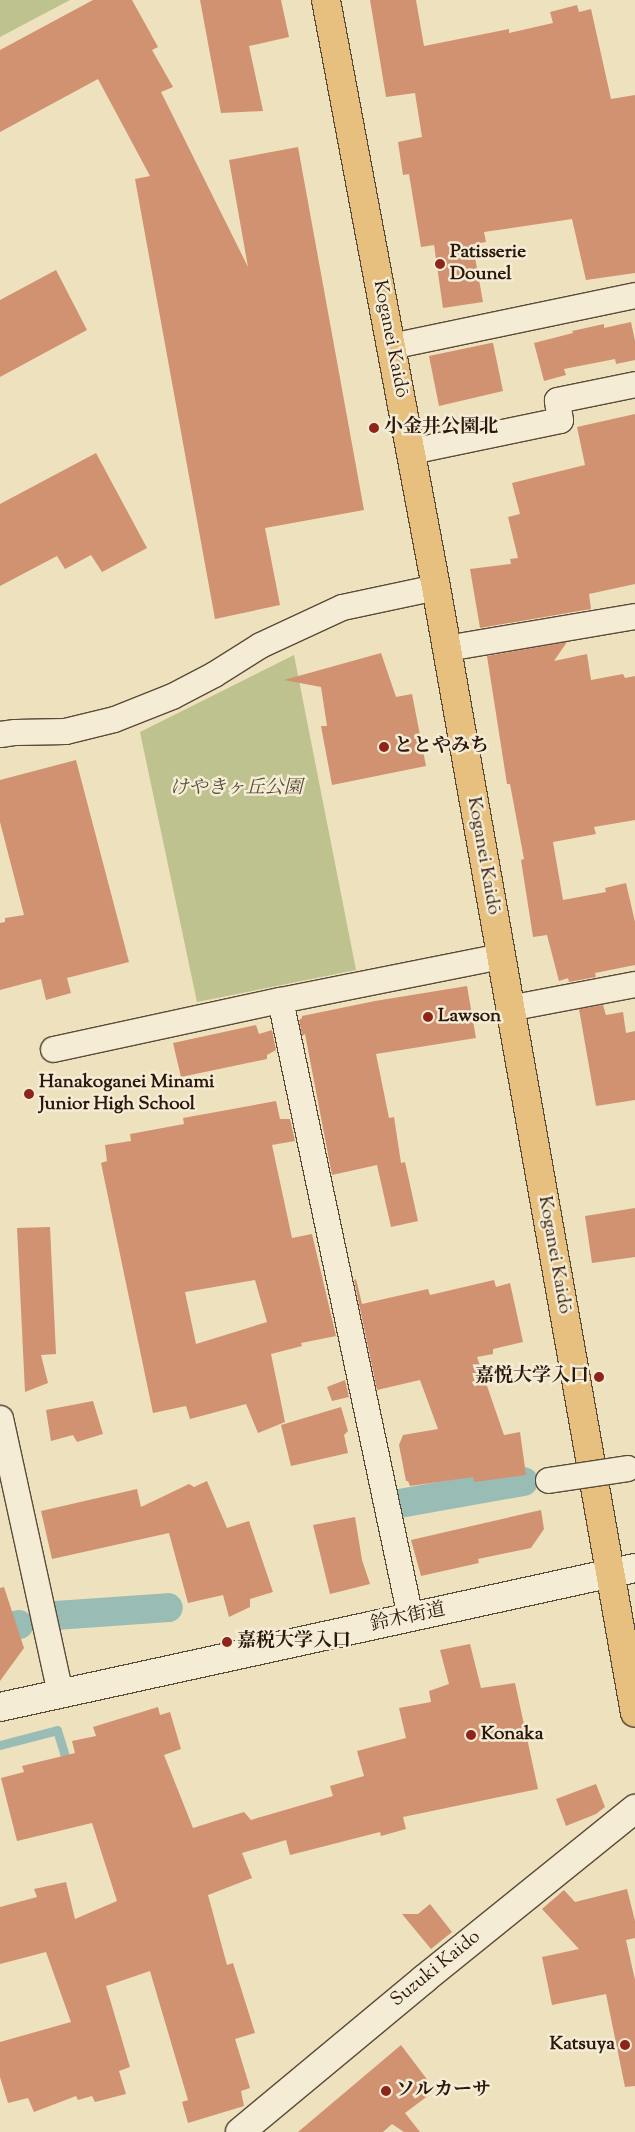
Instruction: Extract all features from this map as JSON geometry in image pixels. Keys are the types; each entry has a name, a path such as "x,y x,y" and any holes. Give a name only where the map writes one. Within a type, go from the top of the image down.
{"main road":[{"name":"Koganei Kaidō","path":"326,0 436,587 509,1008 623,1571 635,1713"}],"street":[{"path":"391,346 635,295"},
{"path":"411,451 560,420 557,400 635,384"},
{"path":"0,734 65,731 114,720 172,696 214,674 260,645 342,607 436,587"},
{"path":"446,648 635,616"},
{"path":"53,1049 280,1000 500,956"},
{"path":"509,1008 635,984"},
{"path":"280,1000 410,1617"},
{"path":"0,1418 60,1694"},
{"path":"548,1480 626,1468"},
{"name":"鈴木街道","path":"0,1707 623,1571"},
{"name":"Suzuki Kaido","path":"240,2132 409,1991 635,1809"}],"green space":[{"path":"0,0 70,0 0,37"},
{"name":"けやきヶ丘公園","path":"294,655 356,970 197,1002 140,732"}],"building":[{"path":"93,0 132,0 158,47 152,50 173,87 161,92 248,267 229,160 298,147 364,510 265,528 280,605 215,619 135,179 150,176 98,79 0,132 0,50"},
{"path":"200,0 281,0 289,37 249,46 263,111 221,113"},
{"path":"370,0 416,0 424,46 509,29 509,33 553,23 550,12 577,5 579,12 591,9 611,99 635,95 635,273 586,280 572,219 484,232 486,242 474,244 473,246 483,302 443,308 434,245 421,247 409,174 403,175 398,142 422,137 415,93 386,97"},
{"path":"56,270 87,330 0,377 0,300"},
{"path":"631,322 635,341 635,360 616,364 615,359 564,369 566,375 544,381 534,343 573,333 572,331 604,324 604,328"},
{"path":"493,343 503,391 439,406 429,356"},
{"path":"635,414 635,584 589,594 591,609 480,628 470,569 511,564 510,559 518,558 508,517 520,514 512,483 585,465 577,427"},
{"path":"96,453 147,548 102,572 91,555 65,569 57,556 0,586 0,504"},
{"path":"567,642 554,661 587,654 591,680 623,674 625,678 635,676 635,820 594,827 596,834 553,842 563,900 606,892 605,888 626,883 635,922 635,965 595,973 596,977 569,982 568,978 559,981 547,935 533,937 521,860 524,859 510,784 507,784 487,656"},
{"path":"381,653 396,697 412,694 426,766 332,785 321,726 327,726 321,687 284,680"},
{"path":"76,760 129,962 67,978 71,993 46,1000 41,979 0,990 0,923 5,922 5,918 24,915 0,822 0,780"},
{"path":"467,986 476,1038 376,1054 389,1118 394,1117 401,1163 405,1162 418,1221 391,1227 377,1165 332,1175 305,1034 302,1036 299,1020 302,1016 375,1001"},
{"path":"603,1005 606,1015 623,1012 626,1033 635,1031 635,1100 596,1106 579,1009"},
{"path":"256,1025 259,1034 272,1030 276,1050 267,1055 267,1059 181,1077 173,1043"},
{"path":"276,1101 280,1119 290,1119 295,1141 272,1145 292,1238 312,1234 336,1336 301,1343 302,1346 271,1354 285,1422 258,1433 246,1404 190,1419 186,1406 153,1413 101,1163 107,1161 105,1145 131,1141 130,1134 184,1124 183,1118","holes":["255,1280 267,1322 196,1344 185,1292"]},
{"path":"635,1208 635,1257 592,1263 585,1216"},
{"path":"50,1227 56,1354 41,1355 48,1383 25,1392 17,1228"},
{"path":"356,1279 362,1304 428,1289 430,1295 494,1280 496,1287 510,1283 523,1342 493,1349 493,1354 477,1357 504,1435 520,1432 526,1475 474,1482 473,1477 410,1486 408,1481 406,1481 399,1445 403,1435 438,1429 420,1380 377,1390 354,1280"},
{"path":"345,1380 349,1397 332,1401 327,1387"},
{"path":"93,1401 103,1434 77,1442 73,1435 51,1441 46,1410"},
{"path":"341,1407 348,1431 344,1435 348,1453 291,1466 281,1425"},
{"path":"207,1481 227,1528 249,1521 273,1592 250,1599 250,1607 229,1617 223,1595 188,1603 169,1533 52,1559 41,1511 137,1489 141,1507 189,1484 194,1487"},
{"path":"541,1510 544,1529 531,1548 478,1559 479,1563 421,1576 411,1540"},
{"path":"355,1517 362,1560 370,1584 330,1594 313,1525"},
{"path":"4,1587 24,1648 0,1681 0,1588"},
{"path":"470,1644 481,1688 515,1683 538,1789 403,1817 406,1829 381,1836 380,1832 290,1855 286,1840 242,1853 252,1878 208,1895 227,1965 233,1963 255,2033 235,2039 250,2088 241,2091 244,2106 188,2123 182,2102 188,2100 150,1971 106,1986 130,2067 119,2071 126,2094 95,2102 92,2096 78,2100 76,2096 34,2112 28,2098 8,2103 0,2077 0,2042 71,2022 46,1952 0,1964 0,1907 37,1897 34,1889 66,1882 75,1919 117,1901 92,1823 17,1841 1,1778 24,1772 22,1766 75,1753 72,1741 96,1736 93,1727 158,1707 160,1715 170,1712 181,1749 164,1755 193,1828 244,1812 251,1820 333,1796 330,1786 364,1776 357,1751 406,1738 399,1708 431,1702 429,1691 449,1684 440,1650"},
{"path":"596,1784 605,1807 596,1814 566,1826 556,1799"},
{"path":"627,1889 635,1921 635,1938 626,1940 635,1980 635,2086 625,2087 606,1994 552,2005 542,1957 579,1949 542,1909 564,1890 575,1902"},
{"path":"430,1904 452,1932 431,1949 402,1914 418,1914"},
{"name":"ソルカーサ","path":"401,2045 429,2082 423,2088 429,2095 405,2113 420,2132 404,2132 392,2124 383,2132 298,2132"}],"waterway":[{"path":"399,1503 523,1481"},
{"path":"55,1615 168,1607"},
{"path":"0,1628 19,1624"},
{"path":"0,1745 57,1730 68,1767"}],"place":[{"name":"Patisserie Dounel","path":"440,264"},
{"name":"小金井公園北","path":"374,428"},
{"name":"ととやみち","path":"384,747"},
{"name":"Lawson","path":"428,1017"},
{"name":"Hanakoganei Minami Junior High School","path":"29,1094"},
{"name":"嘉悦大学入口","path":"599,1377"},
{"name":"嘉税大学入口","path":"227,1642"},
{"name":"Konaka","path":"471,1735"},
{"name":"Katsuya","path":"625,2045"},
{"name":"ソルカーサ","path":"386,2091"}]}
